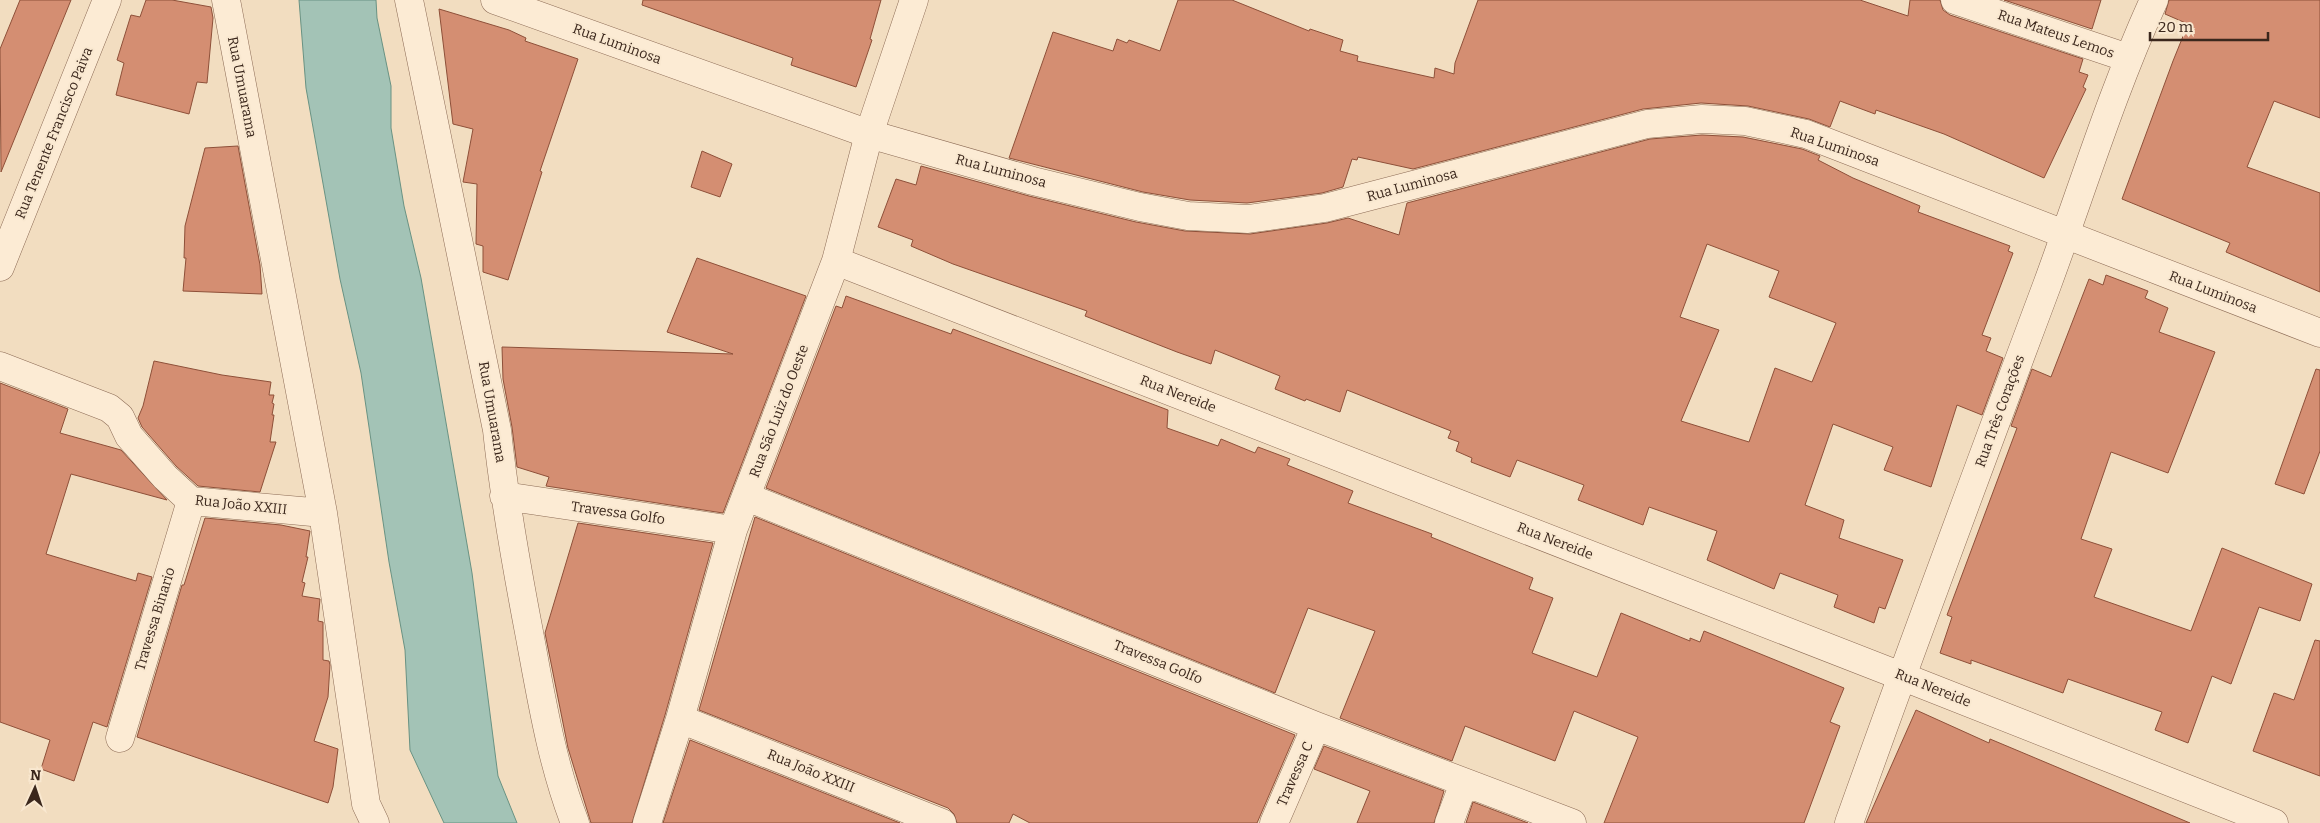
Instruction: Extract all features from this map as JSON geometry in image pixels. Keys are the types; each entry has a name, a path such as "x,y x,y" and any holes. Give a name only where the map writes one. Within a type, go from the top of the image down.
{"street":[{"name":"Rua Tenente Francisco Paiva","path":"0,267 107,0"},
{"name":"Rua Umuarama","path":"226,0 323,513 366,804 375,823"},
{"name":"Rua Umuarama","path":"409,0 498,430 504,496 545,721 563,792 575,823"},
{"name":"Rua Luminosa","path":"495,0 869,134 1033,181 1140,207 1188,216 1248,219 1325,208 1647,124 1702,119 1745,121 1806,134 2065,236 2320,333"},
{"name":"Rua São Luiz do Oeste","path":"647,823 680,719 733,530 836,261 869,134 914,0"},
{"name":"Rua Mateus Lemos","path":"1955,0 2128,58"},
{"name":"Rua Três Corações","path":"1849,823 1901,676 2065,236 2128,58 2154,0"},
{"name":"Rua Nereide","path":"836,261 2274,823"},
{"name":"Rua João XXIII","path":"0,366 110,408 120,417 129,436 165,477 191,501 250,508 323,513"},
{"name":"Travessa Golfo","path":"504,496 733,530"},
{"name":"Travessa Golfo","path":"746,497 1316,726 1572,823"},
{"name":"Travessa Binario","path":"120,738 191,501"},
{"name":"Rua João XXIII","path":"680,719 942,823"},
{"name":"Travessa C","path":"1274,823 1316,726"},
{"path":"1449,823 1464,783"}],"shaded area":[{"path":"299,0 376,0 377,18 391,86 391,128 404,206 421,278 472,573 498,776 517,823 444,823 410,750 405,650 389,562 361,373 340,279 306,88"}],"building":[{"path":"20,0 71,0 1,172 0,49"},
{"path":"146,0 172,0 211,7 213,18 207,83 197,82 189,114 116,95 124,63 117,60 131,15 140,17"},
{"path":"643,0 881,0 870,39 872,40 856,87 791,65 793,58 642,5"},
{"path":"1178,0 1232,0 1309,31 1310,29 1343,40 1340,51 1358,56 1357,61 1434,78 1435,68 1454,74 1455,63 1478,0 1860,0 1908,16 1910,0 1940,0 1943,10 1950,15 2083,59 2079,72 2088,75 2083,87 2086,89 2044,178 1944,134 1876,110 1875,114 1840,101 1830,127 1809,119 1748,106 1701,103 1643,109 1413,169 1358,157 1357,160 1352,159 1343,187 1322,193 1247,203 1190,200 1143,192 1009,158 1053,32 1113,51 1117,39 1127,43 1129,40 1160,51"},
{"path":"2004,0 2101,0 2092,29"},
{"path":"2169,0 2320,0 2320,118 2274,101 2247,167 2320,193 2320,292 2226,252 2230,243 2122,199 2188,24 2165,14"},
{"path":"439,9 509,30 526,38 525,41 578,59 540,171 542,172 508,280 483,272 483,246 476,244 477,184 463,182 473,129 453,124"},
{"path":"1702,135 1743,137 1802,149 1820,156 1818,160 1853,178 1920,206 1918,212 2010,246 2008,251 2013,253 1982,335 1991,338 1986,351 2003,358 1982,415 1957,405 1931,487 1884,470 1893,447 1833,424 1805,505 1844,520 1839,538 1903,560 1885,609 1879,607 1874,623 1834,607 1838,595 1780,573 1774,589 1707,560 1717,531 1649,507 1643,525 1578,500 1584,485 1517,460 1510,477 1471,462 1472,458 1456,451 1459,442 1448,438 1451,431 1347,390 1340,412 1306,399 1305,401 1275,389 1280,376 1215,350 1211,364 1177,352 1085,316 1087,311 953,264 911,246 913,240 878,227 896,179 916,185 921,166 1029,196 1136,222 1185,231 1250,234 1327,223 1348,218 1399,235 1407,203 1650,139","holes":["1707,244 1779,271 1769,297 1836,323 1812,382 1775,368 1749,442 1681,421 1719,330 1680,317"]},
{"path":"238,146 260,265 262,294 183,291 186,258 184,258 185,226 205,148"},
{"path":"702,151 732,164 720,197 691,187"},
{"path":"697,258 806,296 723,513 546,486 549,477 517,467 503,379 502,347 733,354 667,332"},
{"path":"2106,275 2148,291 2145,298 2168,308 2159,332 2215,352 2168,473 2111,452 2081,539 2112,549 2094,597 2191,631 2222,548 2312,584 2300,621 2259,607 2231,684 2212,676 2188,743 2155,730 2162,712 2068,679 2063,693 1971,660 1971,664 1940,653 1952,617 1947,615 2017,428 2011,426 2032,369 2051,377 2089,279 2103,285"},
{"path":"846,296 951,334 953,329 1168,410 1167,428 1218,446 1221,439 1255,453 1258,447 1290,459 1287,465 1353,491 1348,503 1432,534 1431,537 1533,578 1529,589 1553,598 1532,653 1597,677 1621,613 1690,641 1690,638 1700,642 1704,631 1844,688 1830,722 1840,726 1804,823 1604,823 1638,737 1574,711 1555,761 1465,726 1452,761 1340,718 1375,631 1308,608 1275,693 766,488 836,306 842,308"},
{"path":"154,361 222,375 271,382 269,395 274,395 272,415 274,415 270,442 276,442 260,492 198,486 176,466 142,427 138,418 143,406"},
{"path":"2316,369 2320,370 2320,451 2304,494 2275,484"},
{"path":"0,383 68,409 60,433 121,450 167,500 71,474 46,554 136,581 138,573 152,577 107,727 93,722 74,781 41,769 50,740 0,722"},
{"path":"755,517 1295,735 1257,823 1030,823 1013,814 1009,823 957,823 954,814 948,808 699,710"},
{"path":"205,518 281,525 310,531 306,557 308,557 302,582 305,583 302,596 320,599 318,621 323,622 323,660 329,661 330,665 328,697 314,741 338,749 333,787 328,803 137,737 182,585 184,585"},
{"path":"578,523 713,543 665,715 632,823 591,823 568,748 545,633"},
{"path":"2315,640 2320,641 2320,776 2253,751 2274,693 2294,700"},
{"path":"1916,710 1989,743 1990,739 2190,823 1866,823"},
{"path":"690,740 900,823 663,823"},
{"path":"1324,746 1444,791 1434,823 1357,823 1370,791 1314,769"},
{"path":"1473,802 1528,823 1466,823"}]}
